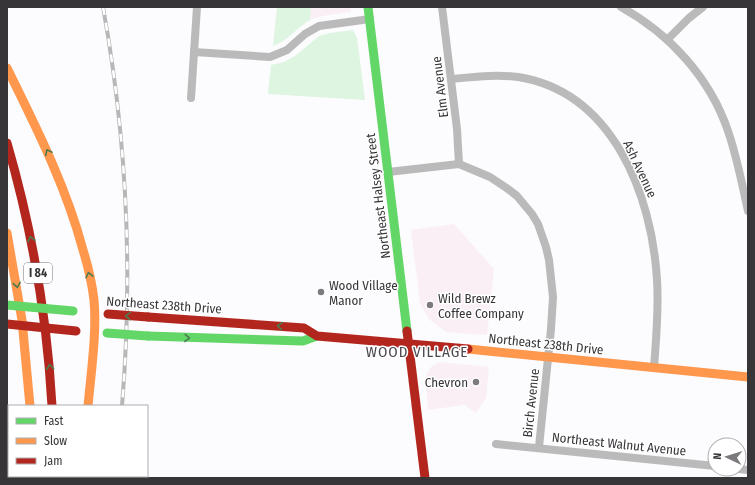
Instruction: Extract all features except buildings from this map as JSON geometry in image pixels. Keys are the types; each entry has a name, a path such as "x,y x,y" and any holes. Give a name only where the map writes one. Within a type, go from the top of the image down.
{"main road":[{"name":"Northeast Halsey Street","path":"368,7 424,478"},
{"path":"7,68 52,158 71,207 78,229 94,295 83,312 94,332 94,347 88,405"},
{"name":"I 84","path":"7,143 26,213 42,298 50,368 52,405"},
{"name":"I 84","path":"7,233 23,326 30,405"},
{"name":"Northeast 238th Drive","path":"7,305 304,328 317,336"},
{"name":"Northeast 238th Drive","path":"7,324 107,334 148,336 303,341 317,336 408,343 748,377"}],"street":[{"path":"191,98 198,7"},
{"name":"Elm Avenue","path":"442,7 457,129 459,164"},
{"path":"622,7 638,16 668,39 698,74 712,96 728,131 748,211"},
{"path":"668,39 689,18 704,7"},
{"path":"194,52 270,57 287,50 305,34 320,26 370,19"},
{"name":"Ash Avenue","path":"451,79 504,76 546,85 561,91 578,102 603,126 612,137 623,154 639,189 654,246 658,295 658,324 654,368"},
{"name":"Birch Avenue","path":"388,172 459,164 490,177 508,189 526,206 538,224 549,260 553,314 539,448"},
{"name":"Northeast Walnut Avenue","path":"496,444 707,465"}],"shaded area":[{"path":"311,7 350,7 351,12 322,16 310,20"},
{"path":"454,224 494,269 487,335 446,332 429,319 420,303 411,230"},
{"name":"Chevron","path":"440,362 489,367 486,398 476,413 464,405 428,410 426,383 427,373 432,366"}],"green space":[{"path":"277,7 311,7 310,20 283,41 273,46"},
{"path":"353,30 357,38 365,100 268,94 271,65 284,62 295,56 319,36"}],"railway":[{"path":"103,7 118,106 126,206 127,306 122,405"}],"traffic: fast":[{"path":"368,7 407,331"},
{"path":"7,305 73,311"},
{"path":"107,333 148,336"},
{"path":"148,336 303,341 317,336"}],"traffic: slow":[{"path":"7,68 50,157 76,226 88,268 95,312 88,405"},
{"path":"7,233 22,320 30,405"},
{"path":"468,349 748,377"}],"traffic: jam":[{"path":"7,143 24,208 37,273 50,372 52,405"},
{"path":"108,314 148,317"},
{"path":"148,317 304,328 317,336 468,349"},
{"path":"7,324 76,331"},
{"path":"407,331 425,478"}],"place":[{"name":"Wood Village Manor","path":"321,292"},
{"name":"Wild Brewz Coffee Company","path":"430,305"},
{"name":"Chevron","path":"476,382"}],"district":[{"name":"WOOD VILLAGE","path":"417,352"}]}
